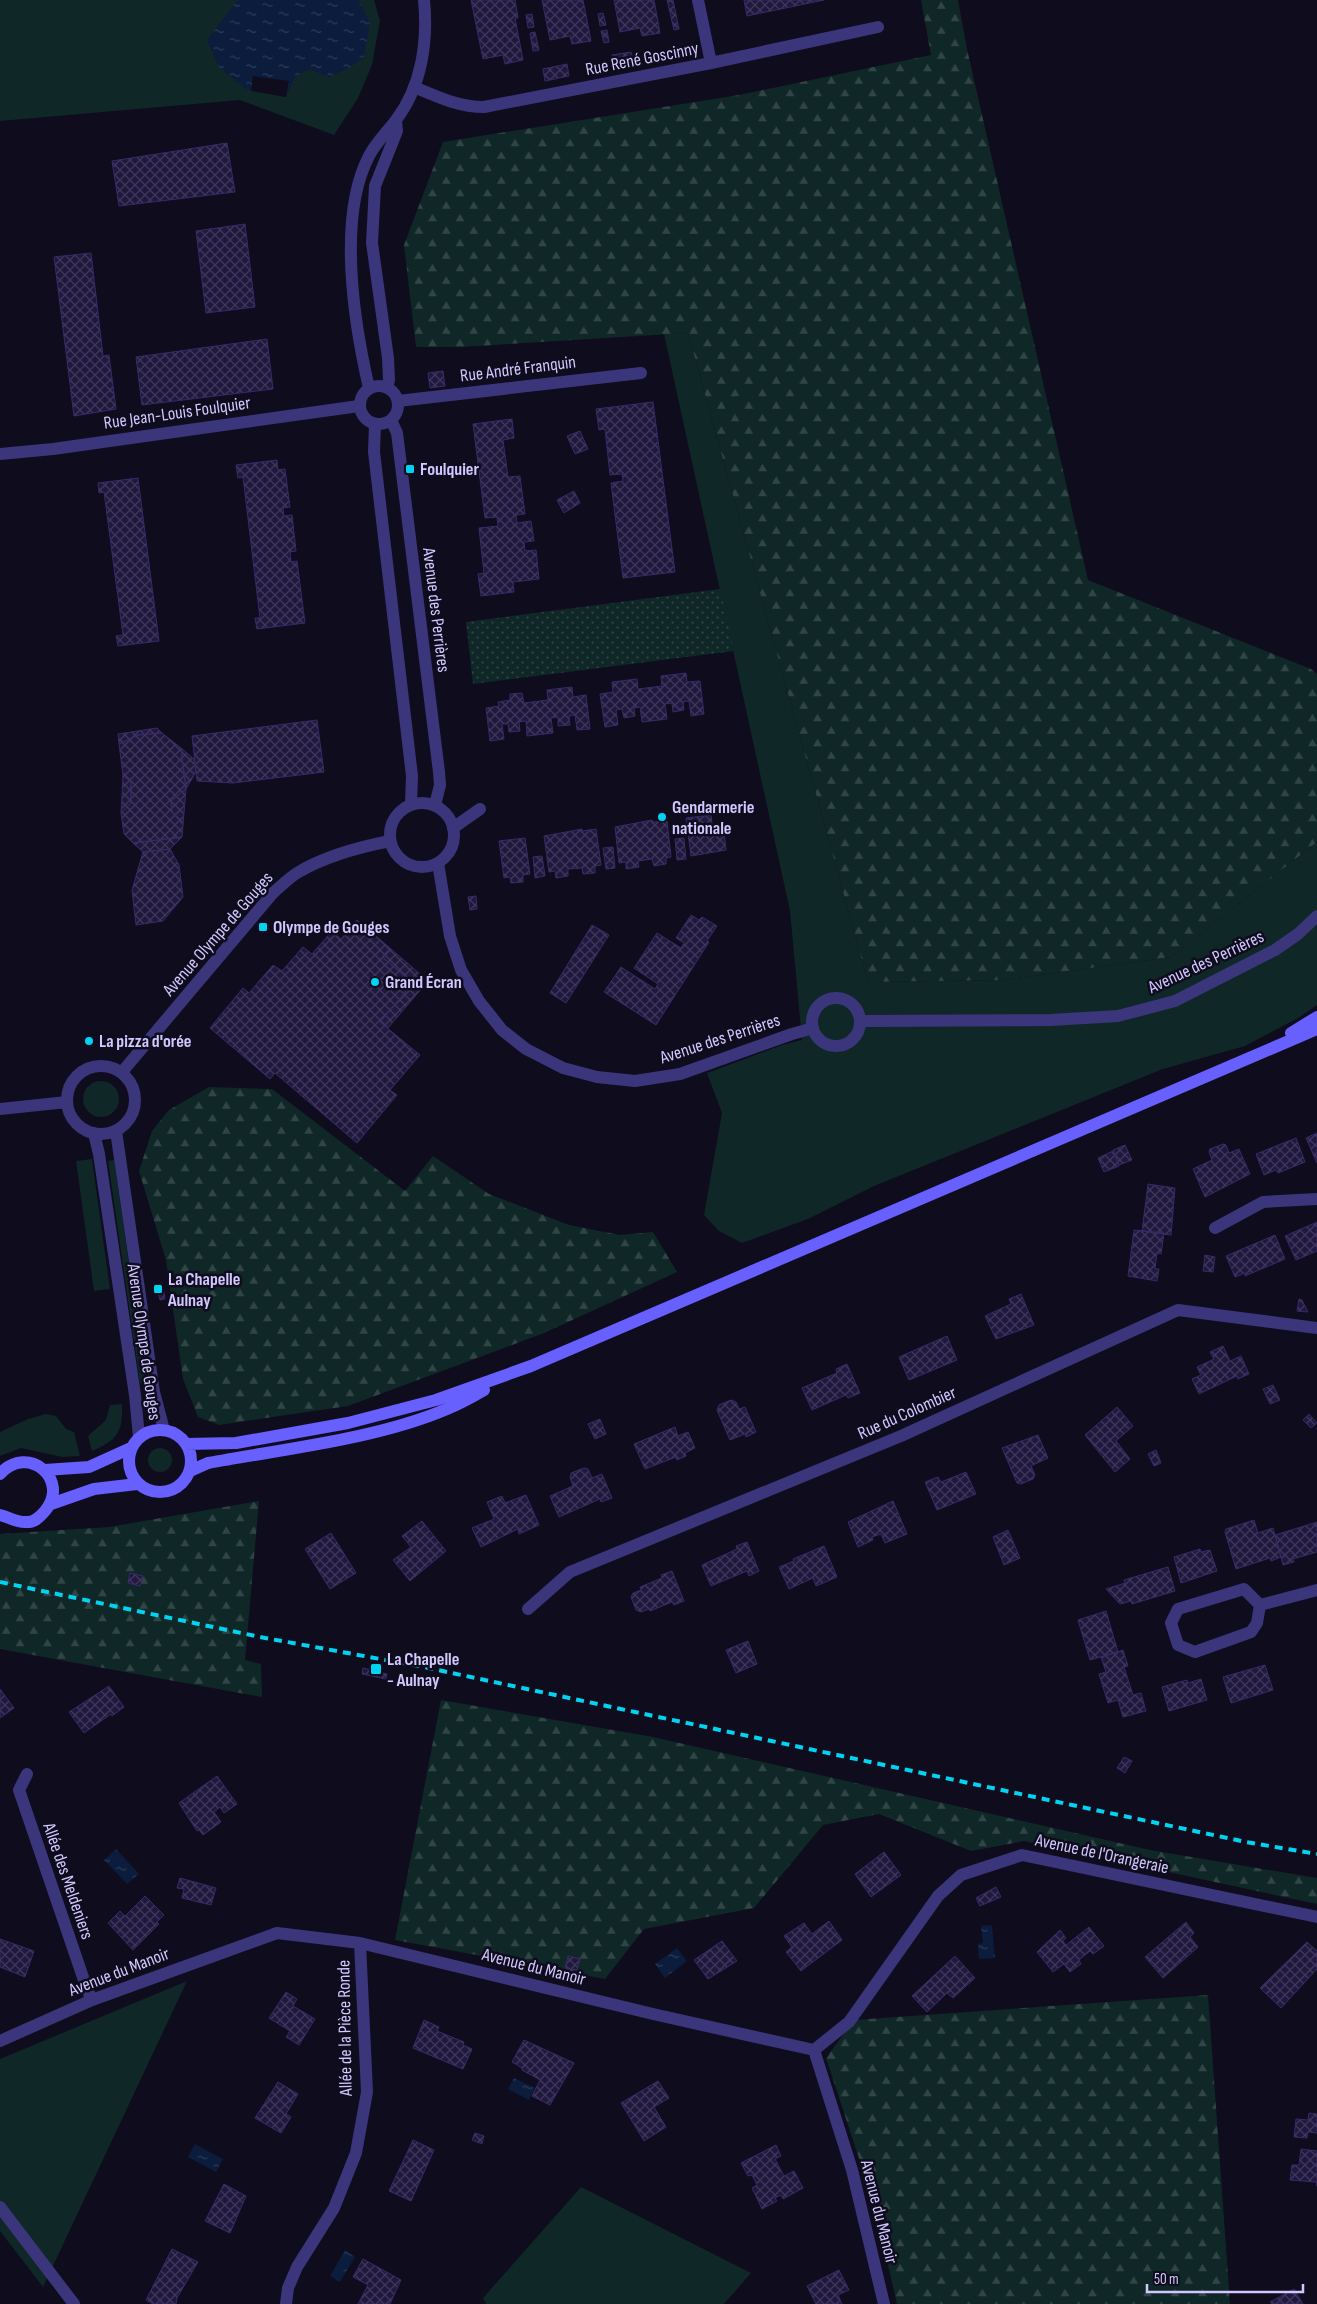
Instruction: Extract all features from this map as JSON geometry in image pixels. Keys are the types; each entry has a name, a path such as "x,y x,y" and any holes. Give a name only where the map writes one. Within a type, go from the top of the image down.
{"main road":[{"path":"1251,1058 1317,1017"},
{"path":"186,1444 236,1443 348,1423 436,1400 531,1366 1317,1029"},
{"path":"51,1504 94,1489 137,1484 150,1491 164,1492 175,1488 190,1471 208,1463 356,1436 402,1424 446,1410 531,1366"},
{"path":"45,1470 89,1467 130,1448 139,1438 151,1431 164,1430 177,1434 186,1444 191,1457 190,1471"},
{"path":"130,1448 129,1460 137,1484"},
{"path":"0,1474 7,1466 22,1462 35,1464 45,1470 54,1493 51,1504 39,1518 28,1523 14,1521 1,1513"}],"street":[{"path":"369,388 363,362 354,295 350,232 360,180 369,156 387,129 396,120 414,87 422,61 425,34 424,0"},
{"path":"698,0 711,63"},
{"name":"Rue René Goscinny","path":"414,87 449,102 467,107 484,107 711,63 878,27"},
{"path":"387,386 389,380 388,358 372,243 375,186 397,131 396,120"},
{"name":"Rue André Franquin","path":"398,401 641,372"},
{"path":"378,385 387,386 394,392 398,401 397,412 391,420 383,424 374,424 362,414 360,406 362,396 369,388 378,385"},
{"name":"Rue Jean-Louis Foulquier","path":"0,454 53,449 360,406"},
{"name":"Avenue des Perrières","path":"391,420 397,433 440,772 440,785 436,805"},
{"path":"374,424 374,452 412,776 411,804"},
{"path":"423,802 436,805 447,814 454,828 454,842 448,854 438,863 423,867 408,864 397,855 390,841 391,826 398,813 411,804 423,802"},
{"path":"454,828 480,809"},
{"name":"Avenue Olympe de Gouges","path":"122,1072 273,893 297,873 317,863 367,846 390,841"},
{"name":"Avenue des Perrières","path":"438,863 450,936 461,970 475,993 502,1030 526,1049 563,1068 597,1077 635,1081 644,1080 680,1074 813,1028"},
{"name":"Avenue des Perrières","path":"860,1020 1051,1020 1118,1016 1175,1000 1275,950 1298,934 1317,916"},
{"path":"836,998 850,1002 855,1007 860,1020 859,1028 850,1041 836,1046 822,1040 813,1028 814,1014 817,1007 829,999 836,998"},
{"path":"101,1065 112,1067 122,1072 130,1081 135,1092 136,1104 129,1119 116,1131 105,1134 94,1133 84,1129 70,1113 67,1102 68,1091 73,1081 85,1070 101,1065"},
{"path":"0,1109 67,1102"},
{"name":"Avenue Olympe de Gouges","path":"116,1131 154,1392 164,1430"},
{"name":"Avenue Olympe de Gouges","path":"94,1133 99,1154 132,1373 139,1438"},
{"path":"1215,1228 1262,1202 1317,1199"},
{"name":"Rue du Colombier","path":"528,1609 570,1572 901,1436 1178,1310 1317,1328"},
{"path":"1244,1589 1260,1605 1257,1622 1251,1632 1194,1652 1178,1645 1171,1623 1178,1609 1244,1589"},
{"path":"1260,1605 1317,1590"},
{"name":"Allée des Meldeniers","path":"27,1774 19,1790 86,1989 92,2000"},
{"name":"Avenue de l'Orangeraie","path":"814,2050 849,2022 938,1896 961,1875 1004,1859 1022,1855 1317,1917"},
{"name":"Avenue du Manoir","path":"0,2041 92,2000 277,1933 360,1943 653,2014 814,2050 852,2170 884,2304"},
{"name":"Allée de la Pièce Ronde","path":"286,2304 288,2288 297,2267 334,2208 356,2153 366,2092 360,1943"},
{"path":"0,2208 74,2304"}],"green space":[{"path":"0,0 374,0 380,21 372,65 358,98 334,135 240,100 0,121"},
{"path":"921,0 958,0 967,49 1088,580 1311,669 1317,674 1317,842 1171,957 1003,980 868,982 688,333 460,347 416,347 404,245 443,142 739,95 931,55"},
{"path":"688,333 868,982 1003,980 1171,957 1317,842 1317,1005 1298,1018 1245,1046 1163,1069 874,1186 808,1219 742,1243 719,1231 704,1215 722,1113 707,1073 782,1045 802,1040 790,911 664,334"},
{"path":"720,589 734,651 473,684 466,622"},
{"path":"101,1081 113,1087 119,1099 113,1111 101,1117 89,1111 83,1099 89,1087"},
{"path":"209,1087 272,1089 405,1191 433,1156 489,1194 569,1225 620,1235 653,1232 677,1272 544,1333 348,1406 219,1425 198,1417 183,1379 166,1260 139,1171 152,1131 169,1110"},
{"path":"92,1159 110,1289 94,1291 76,1161"},
{"path":"114,1160 146,1382 140,1383 108,1161"},
{"path":"122,1404 120,1428 117,1434 108,1443 92,1451 88,1436 106,1420 110,1405"},
{"path":"46,1414 56,1416 66,1429 74,1432 80,1456 62,1457 21,1448 0,1456 0,1432 28,1419"},
{"path":"160,1448 169,1451 172,1460 169,1469 160,1472 151,1469 148,1460 151,1451"},
{"path":"259,1501 245,1660 261,1664 262,1697 0,1649 0,1534 109,1527"},
{"path":"441,1700 653,1737 1150,1850 1317,1878 1317,1904 1024,1841 971,1851 879,1814 823,1825 754,1908 644,1929 605,1979 395,1940"},
{"path":"187,1981 43,2287 0,2231 0,2059"},
{"path":"1208,1995 1230,2304 897,2304 874,2204 826,2058 854,2020"},
{"path":"581,2187 751,2273 724,2304 486,2304 483,2298"}],"water":[{"path":"239,0 359,0 370,23 364,57 349,68 329,77 309,69 295,77 286,97 246,89 219,67 207,40"},
{"path":"116,1849 139,1874 127,1884 104,1860"},
{"path":"992,1925 995,1958 979,1959 978,1944 983,1943 981,1926"},
{"path":"677,1948 687,1961 665,1978 655,1964"},
{"path":"514,2078 535,2088 529,2100 508,2089"},
{"path":"195,2144 223,2159 216,2172 188,2157"},
{"path":"345,2250 355,2257 340,2282 330,2276"}],"pier":[{"path":"253,76 289,81 286,97 251,91"}],"building":[{"path":"471,0 515,0 518,18 515,18 523,60 505,64 503,55 483,59"},
{"path":"542,0 583,0 591,41 572,44 570,36 550,40"},
{"path":"614,0 654,0 660,33 642,36 640,28 620,32"},
{"path":"667,0 673,0 679,29 674,30"},
{"path":"744,0 824,0 747,16"},
{"path":"603,13 606,25 600,26 598,14"},
{"path":"532,14 534,27 528,28 526,15"},
{"path":"607,30 609,42 604,43 601,31"},
{"path":"535,32 539,50 533,51 530,33"},
{"path":"631,52 634,64 614,68 612,55"},
{"path":"567,64 569,76 545,81 543,69"},
{"path":"227,143 235,192 119,206 112,161"},
{"path":"245,224 255,307 206,313 196,231"},
{"path":"91,253 103,356 109,355 116,409 74,416 54,257"},
{"path":"267,339 273,389 142,405 136,357"},
{"path":"443,371 445,386 430,388 428,373"},
{"path":"653,402 675,572 623,578 611,483 623,481 622,474 610,475 605,429 599,430 596,409"},
{"path":"512,419 514,438 503,440 508,477 520,476 525,514 516,515 517,523 531,521 534,541 524,542 525,551 536,550 539,579 513,582 514,592 481,596 478,574 484,573 479,528 498,526 497,517 485,518 473,424"},
{"path":"580,431 588,449 575,454 567,436"},
{"path":"277,460 278,470 285,469 290,507 283,508 284,516 292,515 296,551 290,552 291,562 297,561 305,623 257,629 255,618 260,618 243,477 238,478 236,465"},
{"path":"138,478 159,641 118,646 116,636 123,635 104,492 99,493 98,483"},
{"path":"574,491 580,503 564,513 557,500"},
{"path":"686,673 687,682 700,681 704,714 691,716 689,701 683,702 684,710 673,712 672,703 665,704 667,719 642,722 640,707 634,708 635,716 624,718 622,709 616,710 618,725 605,727 600,694 613,692 612,682 637,679 638,689 662,686 661,676"},
{"path":"572,687 573,697 586,695 590,729 577,730 575,715 569,716 570,725 558,726 558,717 551,718 553,733 527,736 526,721 519,722 520,731 509,732 508,724 502,724 504,739 490,741 486,708 499,706 498,702 510,700 510,694 522,693 524,703 548,700 547,690"},
{"path":"317,720 324,772 233,783 197,781 192,736"},
{"path":"157,728 162,733 138,735 119,744 118,734"},
{"path":"162,733 181,748 186,789 171,801 172,812 183,825 182,837 133,843 124,834 121,813 131,803 131,782 123,775 119,744 138,735"},
{"path":"181,748 194,759 196,772 186,789"},
{"path":"123,775 131,782 131,803 121,813"},
{"path":"186,789 183,825 172,812 171,801"},
{"path":"711,815 712,824 723,823 726,850 691,856 686,818"},
{"path":"652,820 653,822 667,821 671,857 666,858 666,864 654,866 652,859 638,861 639,867 626,869 626,862 619,863 615,827"},
{"path":"582,829 582,831 596,829 601,865 595,866 595,873 583,874 582,868 568,869 568,876 556,878 555,871 549,872 544,836"},
{"path":"182,837 170,849 143,852 133,843"},
{"path":"525,838 530,874 523,875 523,882 511,883 510,877 504,878 499,841"},
{"path":"684,838 686,859 677,860 675,839"},
{"path":"613,847 615,868 606,869 603,848"},
{"path":"170,849 179,865 183,897 163,921 136,925 132,890 143,852"},
{"path":"542,856 545,876 535,878 533,857"},
{"path":"476,896 477,909 470,910 468,897"},
{"path":"691,915 699,920 702,917 717,926 707,941 709,942 656,1025 604,992 621,967 655,989 658,984 634,968 657,933 681,948 684,943 676,938"},
{"path":"357,920 390,948 382,957 413,983 380,1022 420,1055 390,1090 397,1095 357,1143 275,1073 270,1079 210,1028 243,988 249,993 273,965 282,971 303,947 312,954 332,931 341,939"},
{"path":"592,925 609,935 566,1003 550,993"},
{"path":"390,948 428,981 388,1028 380,1022 413,983 382,957"},
{"path":"1317,1133 1317,1163 1306,1138"},
{"path":"1296,1138 1305,1162 1278,1173 1276,1170 1264,1175 1256,1154"},
{"path":"1223,1144 1226,1145 1229,1153 1239,1149 1250,1174 1205,1197 1193,1169 1212,1160 1209,1152 1210,1149"},
{"path":"1125,1145 1132,1160 1119,1165 1113,1150"},
{"path":"1113,1151 1119,1166 1104,1172 1098,1158"},
{"path":"1148,1184 1175,1188 1171,1235 1142,1231"},
{"path":"1317,1222 1317,1251 1296,1260 1285,1236"},
{"path":"1134,1230 1164,1233 1161,1254 1157,1253 1155,1269 1159,1269 1157,1281 1128,1276"},
{"path":"1275,1235 1285,1259 1245,1276 1245,1273 1235,1277 1226,1256"},
{"path":"1205,1255 1215,1257 1213,1272 1203,1271"},
{"path":"163,1287 165,1299 160,1300 157,1288"},
{"path":"1021,1294 1034,1325 996,1339 985,1316 1011,1304 1009,1299"},
{"path":"1299,1299 1302,1300 1308,1312 1297,1311"},
{"path":"947,1336 957,1360 909,1380 899,1357"},
{"path":"1223,1346 1230,1361 1241,1356 1249,1374 1238,1379 1237,1376 1199,1394 1192,1379 1201,1375 1197,1367 1214,1359 1210,1352"},
{"path":"847,1364 860,1393 848,1398 846,1395 812,1410 802,1388 837,1373 836,1369"},
{"path":"1273,1385 1280,1400 1270,1404 1263,1389"},
{"path":"731,1400 736,1402 739,1409 745,1407 756,1432 746,1437 745,1434 730,1440 717,1410 719,1405"},
{"path":"1117,1407 1133,1426 1116,1441 1130,1459 1115,1472 1085,1435"},
{"path":"1309,1414 1317,1423 1311,1428 1303,1420"},
{"path":"600,1419 606,1434 595,1439 588,1424"},
{"path":"675,1427 678,1436 688,1432 695,1448 685,1453 686,1456 677,1460 676,1457 645,1469 634,1444"},
{"path":"1038,1435 1048,1458 1031,1466 1035,1475 1033,1479 1021,1484 1017,1483 1002,1448"},
{"path":"1156,1450 1161,1463 1154,1466 1148,1454"},
{"path":"584,1468 588,1469 592,1478 602,1474 612,1498 601,1502 600,1499 559,1517 550,1496 573,1486 570,1477 571,1473"},
{"path":"966,1472 976,1494 937,1510 925,1482 938,1477 941,1482"},
{"path":"526,1495 539,1525 519,1534 518,1529 481,1547 472,1528 494,1519 487,1502 502,1496 505,1503"},
{"path":"893,1501 907,1534 885,1543 881,1534 872,1537 873,1540 858,1547 848,1522"},
{"path":"1254,1520 1258,1533 1273,1528 1281,1557 1271,1561 1270,1558 1236,1569 1225,1532 1226,1529"},
{"path":"422,1521 446,1551 410,1581 393,1560 411,1547 402,1536"},
{"path":"1317,1522 1317,1552 1293,1559 1294,1562 1283,1565 1275,1535"},
{"path":"1008,1530 1020,1558 1004,1565 993,1537"},
{"path":"331,1533 356,1573 330,1589 305,1549"},
{"path":"747,1542 759,1571 749,1576 747,1571 711,1586 702,1565 737,1549 736,1546"},
{"path":"824,1546 837,1577 816,1586 813,1578 789,1589 779,1567"},
{"path":"1200,1549 1201,1552 1210,1550 1217,1571 1181,1583 1174,1557"},
{"path":"1168,1567 1175,1591 1132,1604 1131,1601 1120,1604 1106,1589 1125,1583 1124,1580"},
{"path":"672,1571 684,1601 674,1605 672,1602 650,1611 649,1609 641,1612 636,1610 631,1597 633,1593 641,1590 640,1587 662,1578 661,1575"},
{"path":"130,1573 143,1576 140,1586 128,1583"},
{"path":"1106,1611 1118,1652 1090,1660 1078,1620"},
{"path":"748,1641 757,1664 736,1673 726,1650"},
{"path":"1123,1650 1128,1666 1124,1667 1133,1695 1141,1693 1146,1711 1123,1717 1118,1700 1108,1703 1099,1674 1106,1672 1101,1657"},
{"path":"1265,1665 1273,1690 1231,1703 1223,1677"},
{"path":"363,1668 387,1674 386,1679 362,1674"},
{"path":"1201,1679 1207,1700 1169,1711 1162,1687 1187,1680 1188,1683"},
{"path":"109,1686 124,1707 84,1733 69,1712"},
{"path":"0,1689 14,1708 0,1718"},
{"path":"1124,1757 1132,1761 1125,1773 1117,1768"},
{"path":"217,1776 237,1804 224,1813 220,1807 214,1812 221,1822 203,1835 199,1830 197,1831 179,1803"},
{"path":"884,1852 901,1875 871,1897 855,1874"},
{"path":"180,1878 216,1888 211,1905 182,1898 184,1889 177,1888"},
{"path":"996,1887 1001,1897 980,1906 976,1898"},
{"path":"145,1896 164,1915 157,1922 159,1924 133,1950 108,1923 120,1911 125,1916"},
{"path":"829,1921 842,1940 801,1971 786,1952 792,1947 784,1936 804,1923 812,1934"},
{"path":"1186,1922 1194,1933 1190,1937 1198,1947 1163,1978 1145,1957"},
{"path":"1089,1927 1104,1946 1093,1954 1090,1951 1079,1960 1081,1964 1070,1972 1064,1964 1053,1972 1037,1952 1060,1930 1066,1938 1063,1941 1066,1945"},
{"path":"0,1939 34,1951 25,1977 0,1967"},
{"path":"722,1941 737,1961 708,1979 694,1960"},
{"path":"1307,1942 1317,1951 1317,1969 1281,2008 1260,1988"},
{"path":"568,1956 580,1959 577,1970 565,1968"},
{"path":"955,1956 975,1978 953,1998 947,1993 927,2012 912,1996"},
{"path":"286,1992 297,1999 293,2006 315,2019 299,2045 286,2037 290,2031 269,2018"},
{"path":"424,2020 439,2027 437,2031 464,2042 463,2045 472,2049 463,2069 413,2048"},
{"path":"524,2040 574,2063 550,2105 532,2096 540,2080 512,2062"},
{"path":"658,2081 669,2098 654,2107 666,2127 644,2141 621,2103"},
{"path":"278,2082 298,2094 286,2114 291,2117 281,2133 255,2118"},
{"path":"1309,2113 1317,2114 1317,2133 1308,2132 1307,2138 1294,2137 1296,2119 1308,2120"},
{"path":"475,2133 484,2136 482,2144 472,2140"},
{"path":"413,2140 434,2150 411,2201 389,2191"},
{"path":"776,2145 781,2156 775,2159 784,2176 794,2171 803,2188 783,2199 781,2195 775,2198 777,2201 762,2209 752,2188 757,2185 752,2175 748,2176 741,2163"},
{"path":"1301,2149 1317,2151 1317,2186 1316,2182 1290,2180 1292,2165 1299,2165"},
{"path":"224,2184 246,2196 230,2233 205,2221"},
{"path":"172,2249 198,2262 177,2298 176,2304 153,2304 146,2300"},
{"path":"363,2259 401,2280 390,2304 358,2304 368,2285 353,2277"},
{"path":"839,2270 849,2290 838,2295 842,2304 816,2304 807,2286"},
{"path":"1294,2289 1303,2304 1272,2304 1270,2302"}],"railway":[{"path":"0,1582 265,1638 419,1666 1246,1842 1317,1854"}],"place":[{"name":"Foulquier","path":"410,469"},
{"name":"Gendarmerie nationale","path":"662,817"},
{"name":"Olympe de Gouges","path":"263,927"},
{"name":"Grand Écran","path":"375,982"},
{"name":"La pizza d'orée","path":"89,1041"},
{"name":"La Chapelle Aulnay","path":"158,1289"},
{"name":"La Chapelle - Aulnay","path":"376,1669"}]}
